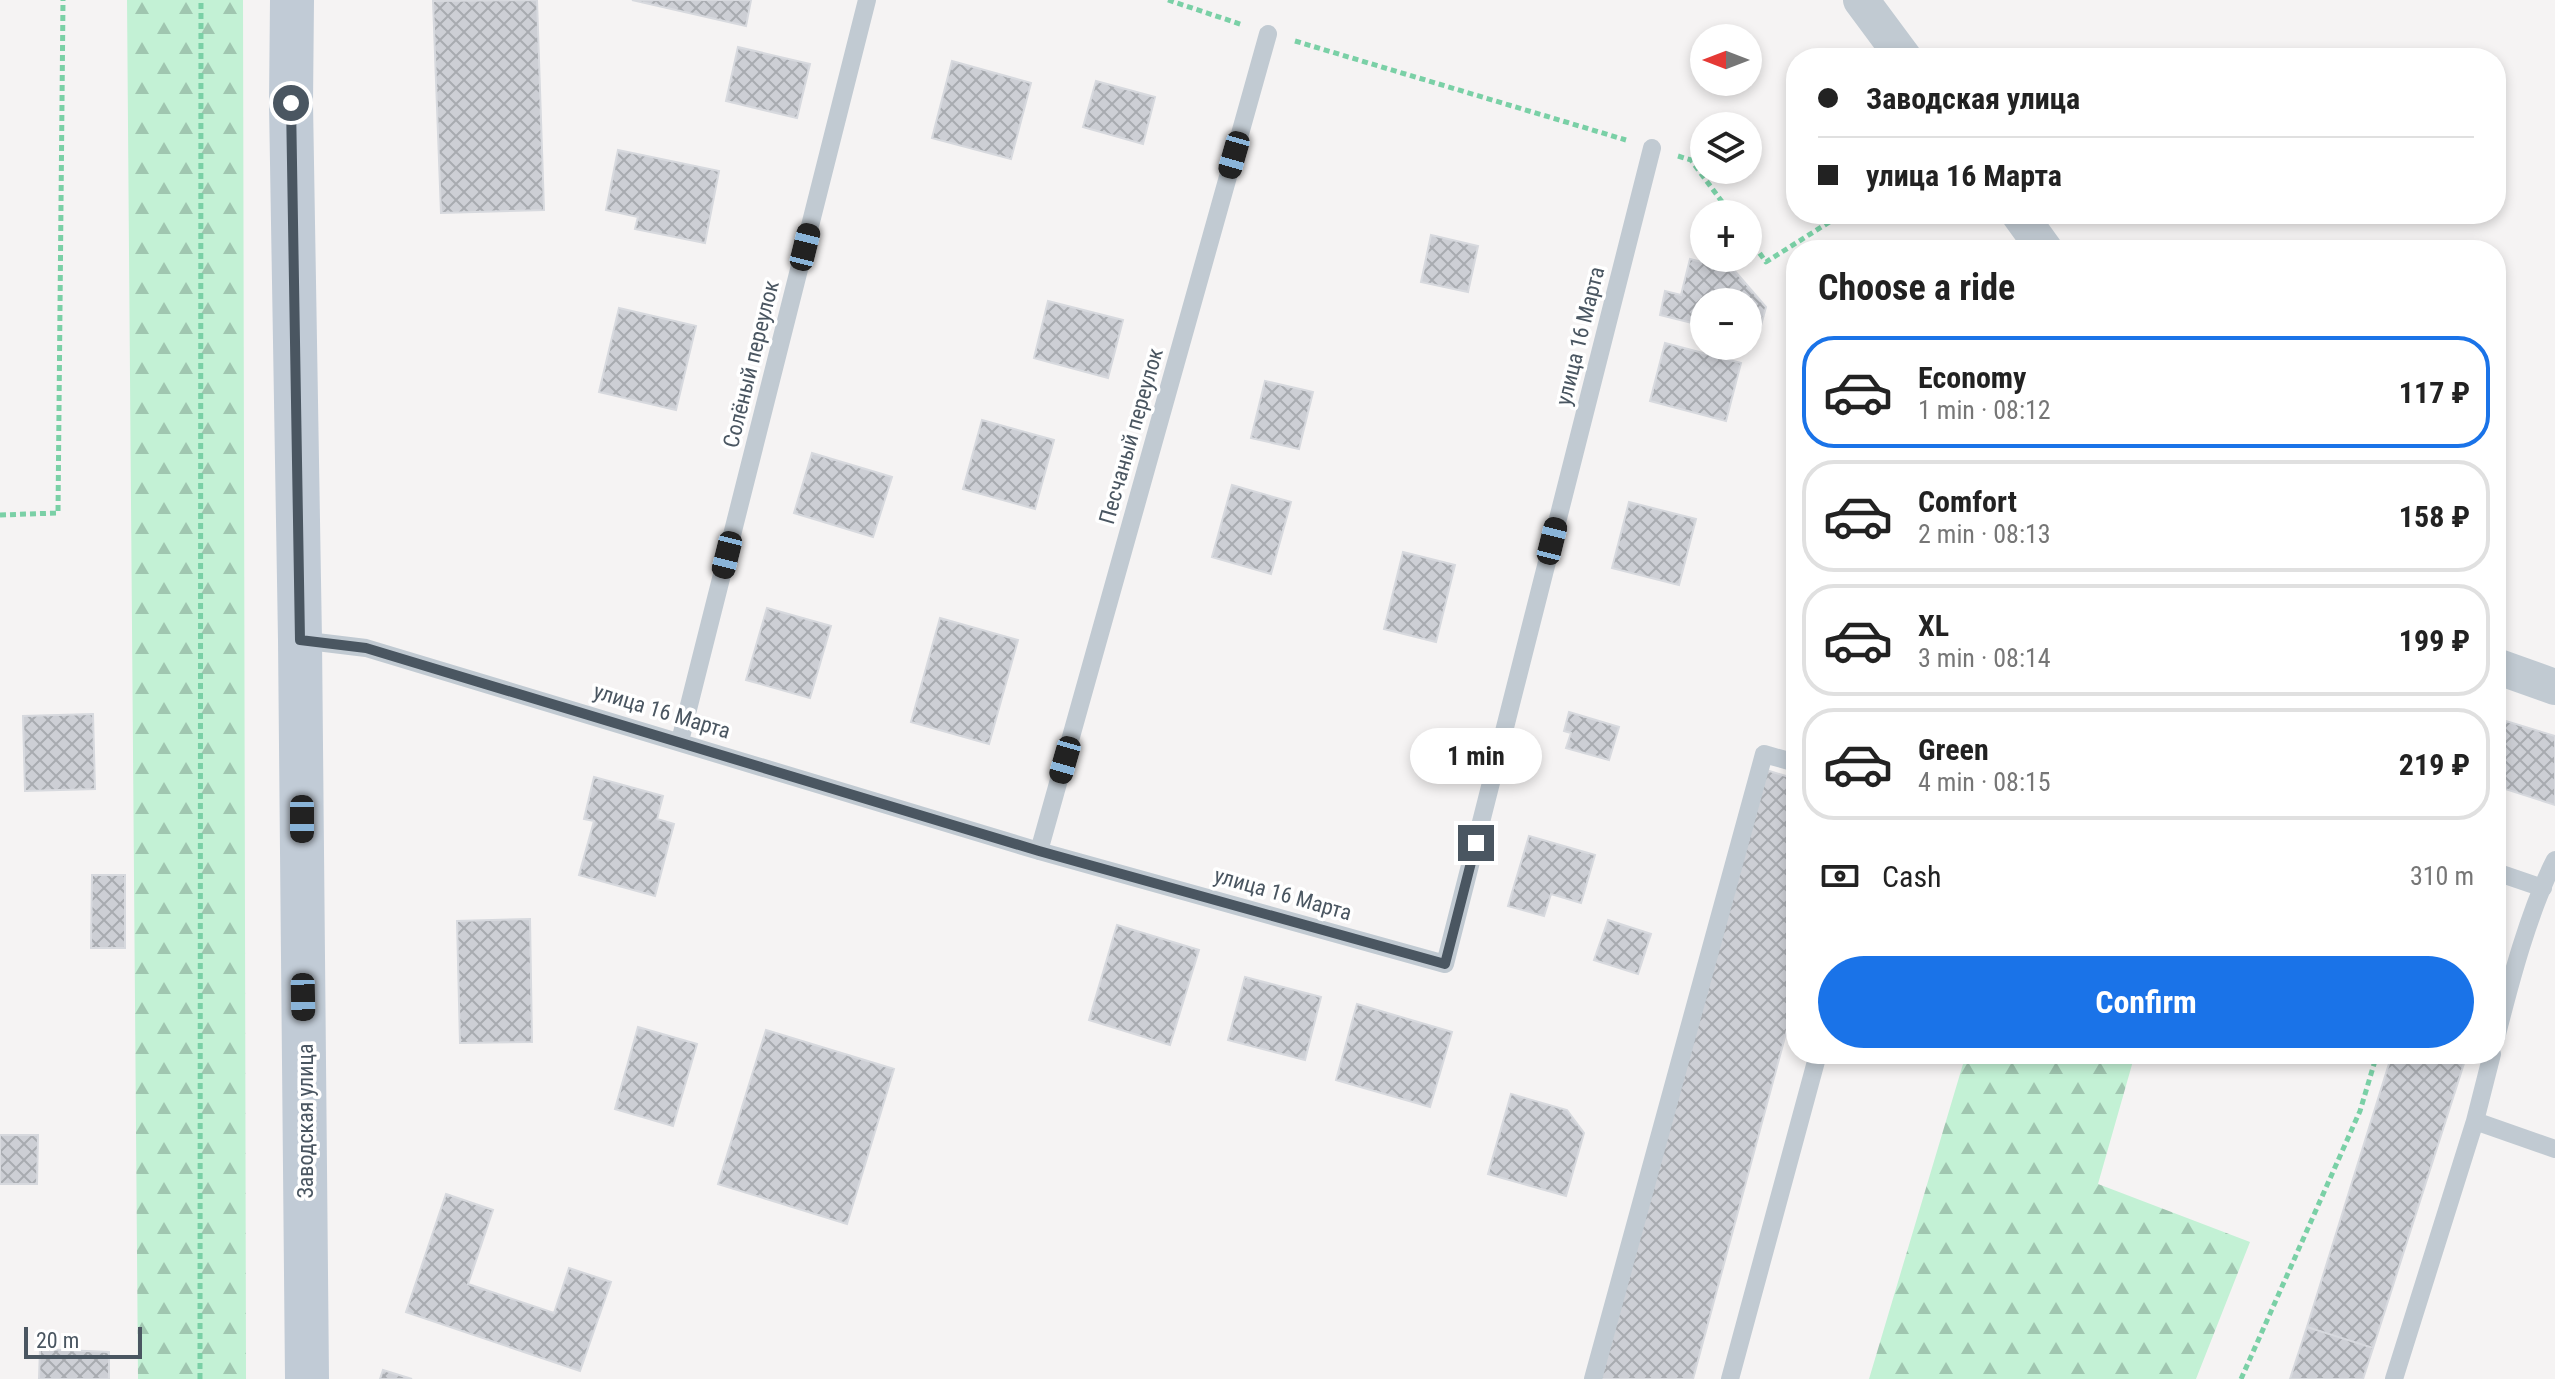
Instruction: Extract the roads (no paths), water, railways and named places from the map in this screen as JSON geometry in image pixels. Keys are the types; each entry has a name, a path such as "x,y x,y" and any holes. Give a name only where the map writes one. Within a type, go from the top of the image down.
{"street":[{"name":"Заводская улица","path":"292,0 307,1379"},
{"path":"1861,0 1897,48"},
{"path":"2506,670 2555,687"}],"lane":[{"name":"Солёный переулок","path":"680,741 867,0"},
{"name":"Песчаный переулок","path":"1039,851 1268,34"},
{"name":"улица 16 Марта","path":"300,640 366,648 1039,851 1445,964 1652,148"},
{"path":"1593,1379 1764,754 1786,760"},
{"path":"2506,998 2555,860"},
{"path":"2506,875 2543,888"},
{"path":"1730,1379 1815,1064"},
{"path":"2394,1379 2475,1121 2489,1064"},
{"path":"2475,1121 2555,1149"}]}
